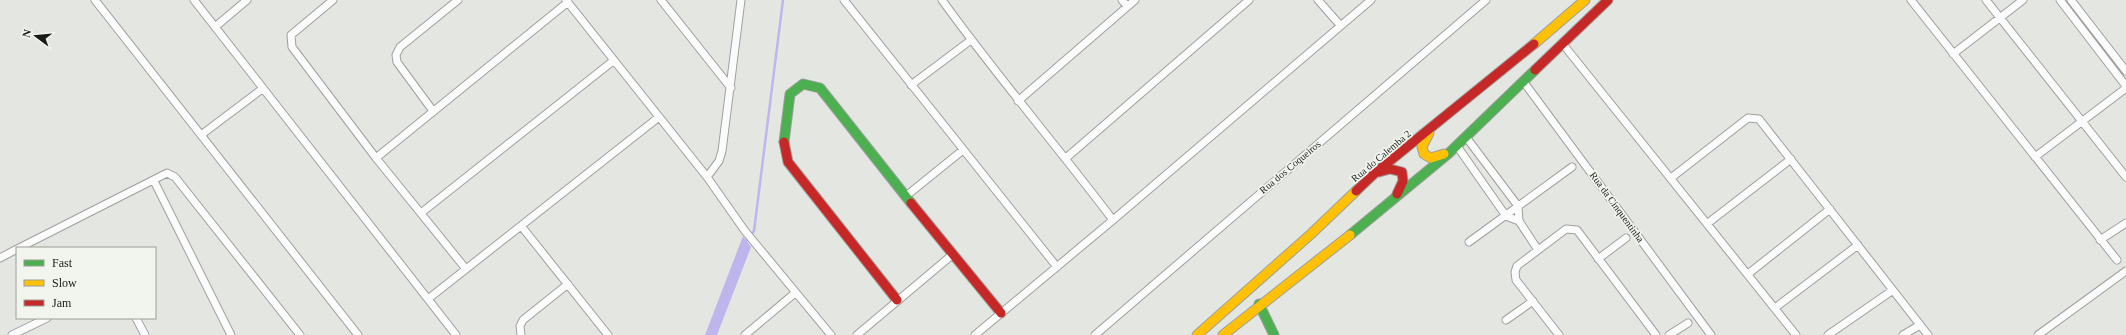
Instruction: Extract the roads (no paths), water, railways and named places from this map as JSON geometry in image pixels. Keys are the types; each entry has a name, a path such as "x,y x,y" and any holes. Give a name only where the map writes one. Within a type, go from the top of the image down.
{"main road":[{"name":"Rua do Calemba 2","path":"1197,335 1311,234 1375,173 1514,62 1585,0"},
{"path":"1223,335 1259,304 1394,199 1449,153 1523,80 1608,0"},
{"path":"898,300 788,162 784,142 790,94 803,84 820,88 952,255 1001,313"},
{"path":"1431,129 1424,142 1422,150 1424,154 1431,158 1449,153"},
{"path":"1375,173 1389,168 1402,172 1404,181 1394,199"},
{"path":"1259,304 1274,335"}],"street":[{"path":"95,0 202,135 243,191 358,335"},
{"path":"194,0 262,89 456,335"},
{"path":"215,27 247,0"},
{"path":"333,0 291,36 292,47 376,158 466,269"},
{"path":"433,111 397,62 396,55 400,47 458,0"},
{"path":"661,0 731,88"},
{"path":"707,177 719,161 722,151 741,0"},
{"path":"844,0 1057,266"},
{"path":"942,0 1018,101 1066,158 1113,220"},
{"path":"1122,0 1127,6"},
{"path":"1018,101 1135,0"},
{"path":"1066,158 1249,0"},
{"path":"1318,0 1340,24"},
{"path":"976,335 1113,220 1340,24 1371,0"},
{"name":"Rua dos Coqueiros","path":"1095,335 1486,0"},
{"path":"1911,0 2117,260"},
{"path":"1986,0 2126,177"},
{"path":"1953,54 2023,0"},
{"path":"2035,157 2126,87 2060,0"},
{"path":"2071,0 2126,71"},
{"path":"376,158 567,1 613,62 707,177 745,231 831,335"},
{"path":"911,85 971,40"},
{"path":"1562,43 1708,223 1796,335"},
{"path":"421,213 613,62"},
{"name":"Rua da Cinquentinha","path":"1523,80 1711,335"},
{"path":"202,135 262,89"},
{"path":"1671,178 1745,120 1752,117 1759,119 1928,335"},
{"path":"428,299 522,227 659,118"},
{"path":"1466,137 1518,206 1519,221 1538,250"},
{"path":"1457,146 1506,216 1519,221"},
{"path":"906,196 963,150"},
{"path":"1708,223 1791,159"},
{"path":"1469,242 1572,167"},
{"path":"22,247 154,181 167,173 175,177 300,335"},
{"path":"154,181 229,334"},
{"path":"1748,274 1830,209"},
{"path":"2100,240 2126,223"},
{"path":"522,227 608,335"},
{"path":"1559,335 1516,280 1515,272 1517,266 1566,228 1570,228 1577,230 1656,335"},
{"path":"1598,259 1626,238"},
{"path":"1775,308 1858,246"},
{"path":"0,258 16,250"},
{"path":"857,335 952,255"},
{"path":"2038,335 2126,271"},
{"path":"521,335 520,326 523,320 568,284"},
{"path":"1828,335 1893,290"},
{"path":"745,335 795,293"},
{"path":"1506,320 1533,301"},
{"path":"12,335 46,319"},
{"path":"137,319 145,335"},
{"path":"1669,335 1688,323"},
{"path":"1903,335 1920,325"}],"waterway":[{"path":"747,240 754,231 783,0"}]}
